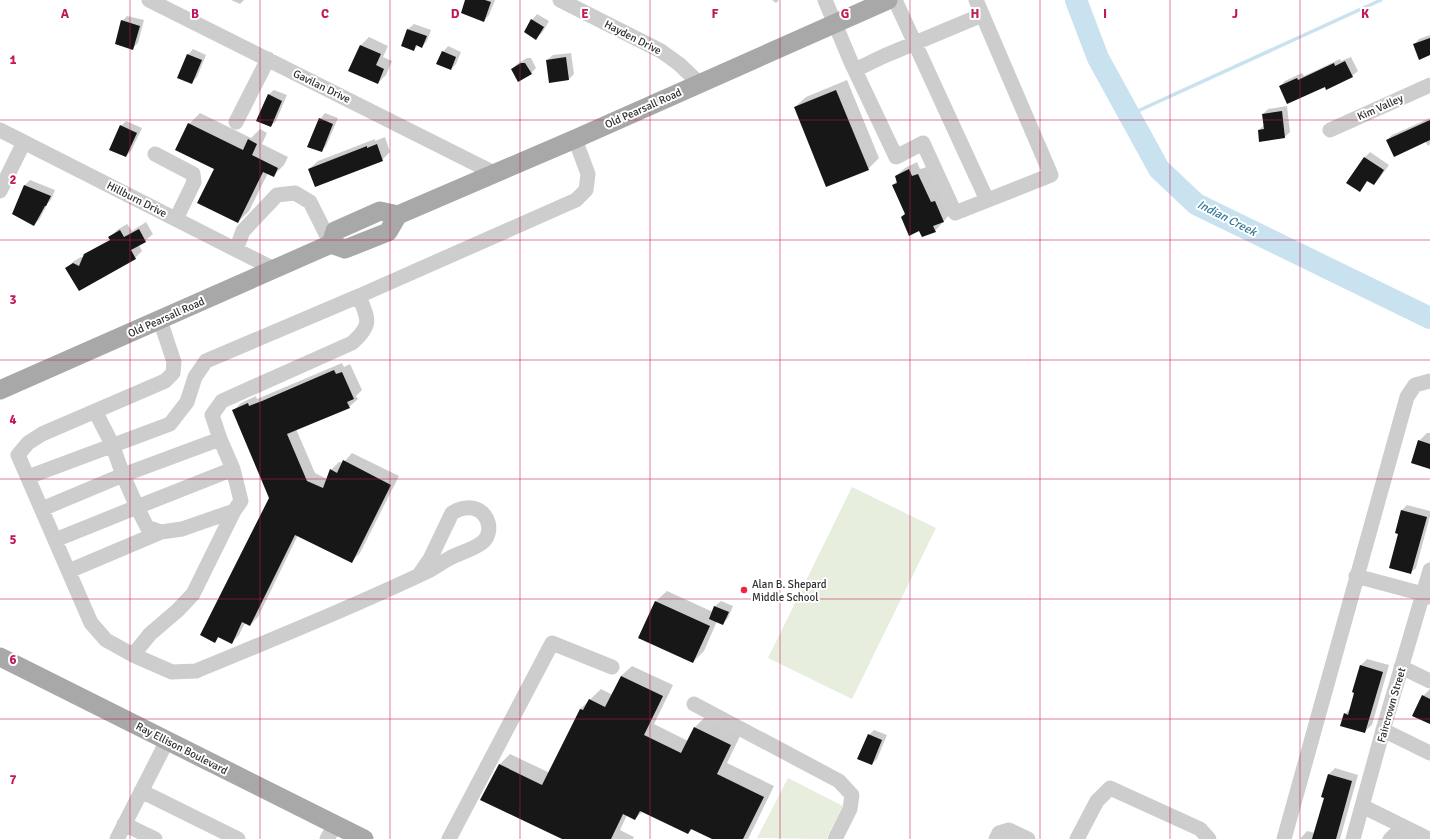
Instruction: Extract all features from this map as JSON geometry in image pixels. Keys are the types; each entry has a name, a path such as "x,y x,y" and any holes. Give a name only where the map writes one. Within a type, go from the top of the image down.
{"main road":[{"name":"Old Pearsall Road","path":"0,390 331,244 335,231 380,211 398,215 575,139 888,0"},
{"name":"Ray Ellison Boulevard","path":"0,658 167,741 331,832 364,839"}],"street":[{"name":"Gavilan Drive","path":"149,0 494,173"},
{"name":"Hayden Drive","path":"560,0 661,51 679,64 699,83"},
{"path":"825,0 854,70 896,157 923,143 955,213 1051,175 976,0"},
{"path":"896,0 987,200"},
{"path":"854,70 982,15"},
{"path":"236,122 268,59"},
{"name":"Kim Valley","path":"1330,130 1430,85"},
{"name":"Hillburn Drive","path":"0,130 274,269"},
{"path":"28,477 112,444 170,424 187,402 195,377 206,361 359,296 576,200 586,190 588,174 575,139"},
{"path":"0,191 24,142"},
{"path":"155,154 193,174 194,182 176,219"},
{"path":"236,250 243,231 277,195 295,193 310,202 331,244"},
{"path":"133,655 150,634 178,610 193,594 234,511 241,501 233,469 220,440 212,415 222,401 352,343 364,332 367,318 359,296"},
{"path":"160,320 174,362 173,374 165,381 42,434 28,443 18,455 91,623 106,640 133,655 172,672 196,671 341,610 419,575 451,557 481,544 485,540 489,528 488,521 484,514 479,510 466,507 452,513 430,559 419,575"},
{"path":"1284,839 1407,397 1415,385 1430,381"},
{"path":"95,411 112,444 147,527 161,532"},
{"path":"42,509 124,475 220,440"},
{"path":"55,540 233,469"},
{"path":"69,571 161,532 182,529 234,511"},
{"name":"Faircrown Street","path":"1353,839 1401,667 1427,596 1430,570"},
{"path":"1356,576 1427,596"},
{"path":"448,839 552,643 612,667"},
{"path":"1401,667 1430,681"},
{"path":"694,704 839,782 852,795 850,809 835,839"},
{"path":"1383,730 1430,753"},
{"path":"117,839 167,741"},
{"path":"1077,839 1097,801 1110,788 1200,829 1209,839"},
{"path":"141,791 238,839"},
{"path":"1362,806 1429,839"},
{"path":"124,824 155,839"},
{"path":"996,839 999,834 1009,830 1028,839"}],"green space":[{"path":"852,487 936,528 852,699 768,658"},
{"path":"788,778 843,806 826,839 757,838"}],"building":[{"path":"465,0 485,0 491,2 484,22 461,13"},
{"path":"531,19 544,27 536,40 524,32"},
{"path":"121,20 140,26 133,50 115,44"},
{"path":"407,29 427,36 422,48 416,45 414,51 401,46"},
{"path":"1430,38 1430,55 1419,60 1413,44"},
{"path":"360,45 381,54 376,65 384,69 378,84 348,71"},
{"path":"442,51 456,57 451,70 436,64"},
{"path":"187,54 202,60 192,84 177,78"},
{"path":"566,57 569,80 549,83 546,60"},
{"path":"1345,61 1353,77 1326,90 1325,87 1287,104 1279,86 1297,78 1298,80 1334,63 1335,66"},
{"path":"521,63 525,63 532,74 518,82 511,69"},
{"path":"836,90 869,170 826,187 794,107"},
{"path":"268,94 282,101 271,127 256,121"},
{"path":"1282,111 1285,138 1259,142 1258,130 1264,129 1262,114"},
{"path":"319,118 333,124 322,152 307,147"},
{"path":"1430,120 1430,140 1394,157 1386,140"},
{"path":"188,123 243,150 248,139 257,144 252,155 278,168 274,177 263,172 238,223 197,203 214,169 175,150"},
{"path":"120,125 137,133 126,157 109,150"},
{"path":"377,144 383,161 315,187 308,169 367,146 367,148"},
{"path":"1364,157 1384,170 1374,185 1367,181 1360,192 1346,183"},
{"path":"909,169 912,176 918,174 931,202 935,201 944,222 933,226 936,232 922,237 919,231 909,236 901,217 905,214 892,185 897,183 895,176"},
{"path":"24,185 51,196 34,226 12,214"},
{"path":"139,229 146,242 131,250 136,259 79,291 65,268 73,263 79,266 84,254 110,240 108,237 120,230 124,237"},
{"path":"334,370 336,374 342,372 354,399 347,402 350,408 287,434 307,481 323,488 330,469 337,473 343,460 391,485 352,563 295,535 250,626 242,622 232,644 218,637 215,643 200,635 269,498 232,410 248,403 249,406 262,401"},
{"path":"1418,440 1430,444 1430,469 1411,463"},
{"path":"1401,510 1427,517 1411,574 1389,568 1398,534 1395,533"},
{"path":"655,601 710,626 693,663 638,638"},
{"path":"714,606 729,612 723,625 709,619"},
{"path":"1360,665 1383,672 1365,733 1340,726 1344,713 1348,715 1354,693 1352,692"},
{"path":"621,676 663,696 644,735 681,753 694,727 731,745 717,774 764,797 743,839 712,839 691,829 688,834 640,811 635,820 623,814 611,839 562,839 480,800 499,764 542,785 580,709 583,710 589,699 605,707"},
{"path":"1422,695 1430,699 1430,724 1412,716"},
{"path":"868,734 882,740 872,765 857,759"},
{"path":"1328,774 1352,781 1336,839 1312,839 1324,798 1321,797"}],"waterway":[{"name":"Indian Creek","path":"1076,0 1098,58 1159,169 1196,204 1430,318"},
{"path":"1129,115 1381,0"}],"place":[{"name":"Alan B. Shepard Middle School","path":"744,590"}]}
